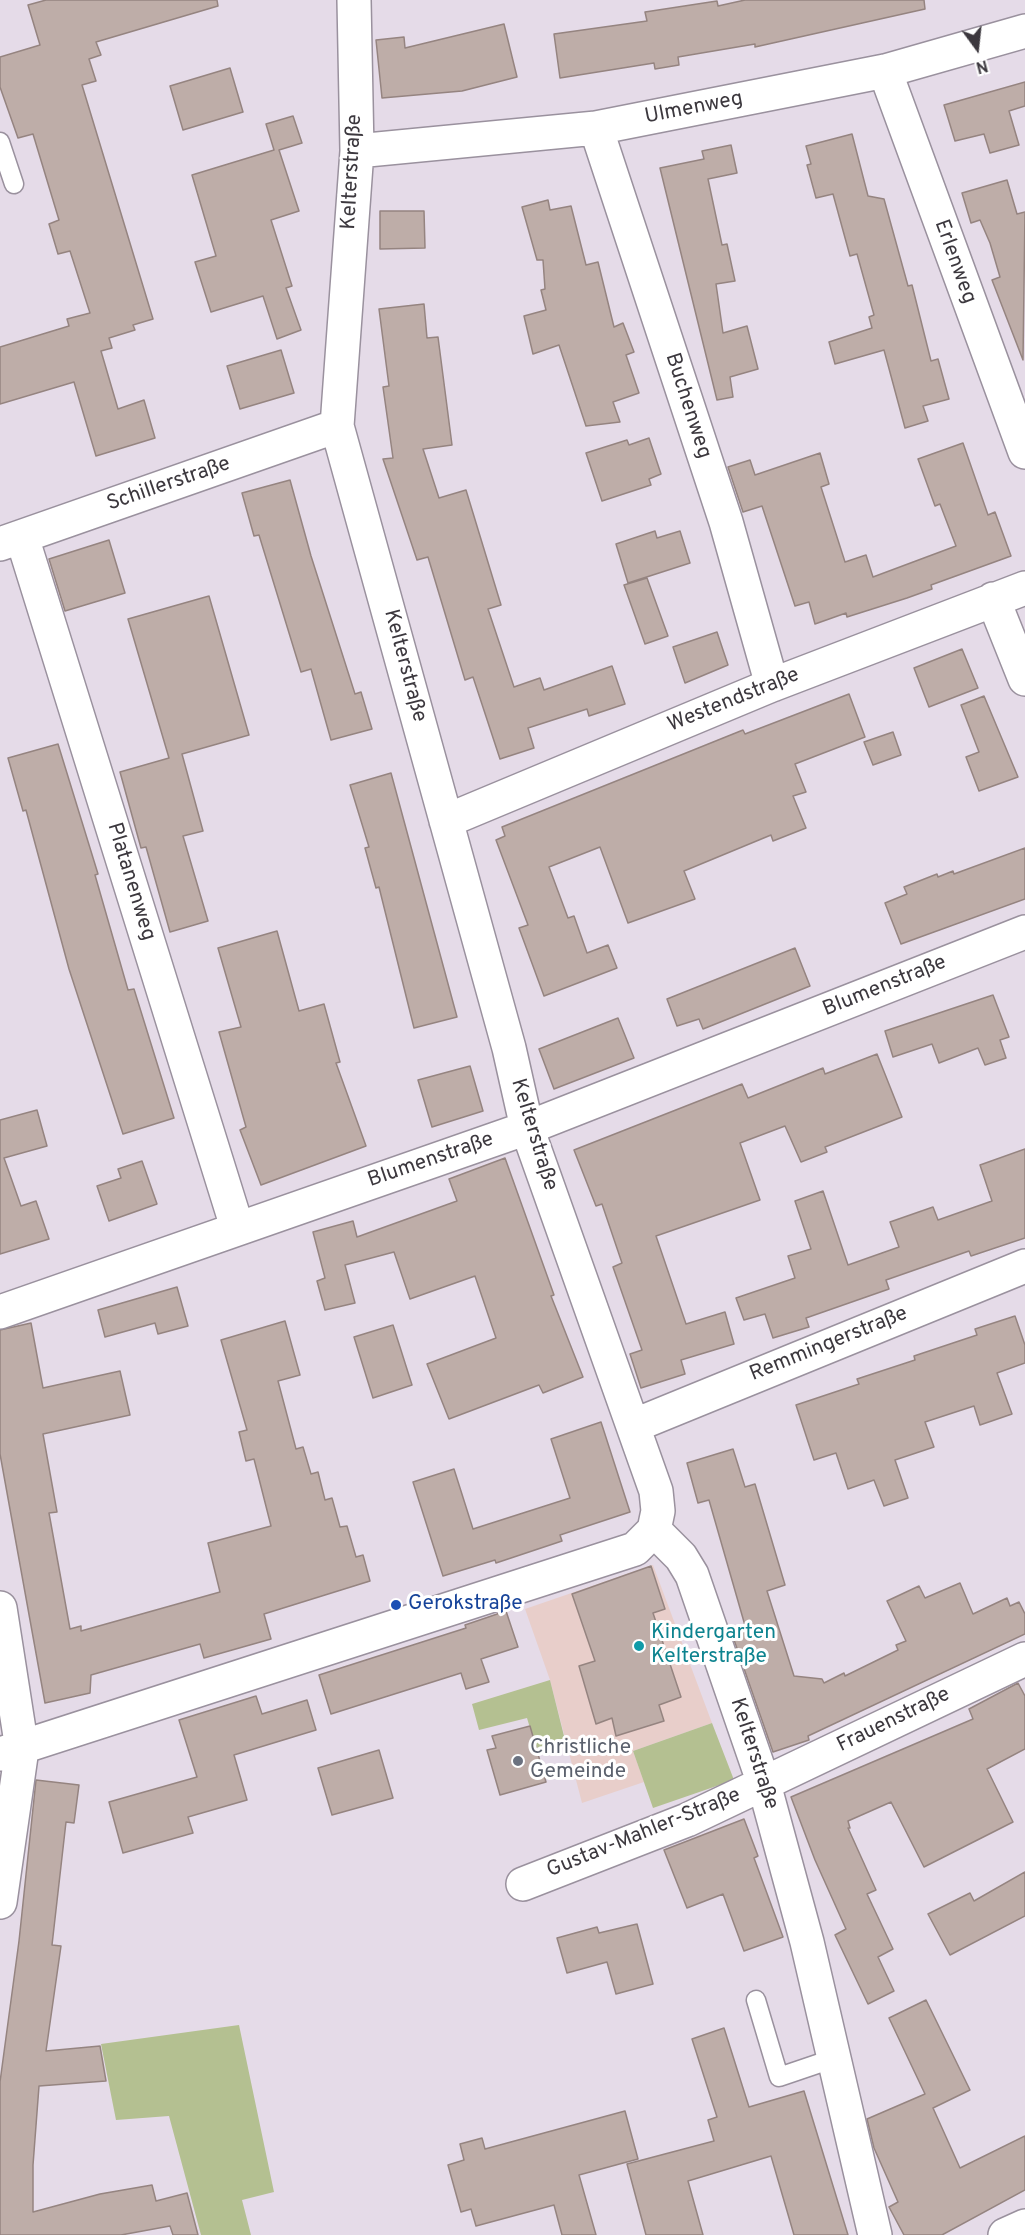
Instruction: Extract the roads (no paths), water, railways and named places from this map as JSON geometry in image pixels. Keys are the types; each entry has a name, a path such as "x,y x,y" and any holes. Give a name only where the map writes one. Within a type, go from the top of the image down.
{"street":[{"name":"Kelterstraße","path":"354,0 357,151 337,426 509,1048 527,1128 656,1491 658,1511 654,1530 681,1557 692,1575 764,1784 835,2058 875,2235"},
{"name":"Ulmenweg","path":"357,151 596,128 885,71 1025,31"},
{"name":"Erlenweg","path":"885,71 1025,452"},
{"name":"Buchenweg","path":"596,128 726,522 772,685"},
{"name":"Schillerstraße","path":"11,540 337,426"},
{"name":"Platanenweg","path":"11,540 237,1227"},
{"name":"Westendstraße","path":"446,820 772,685 1025,588"},
{"path":"993,599 1025,679"},
{"name":"Blumenstraße","path":"0,1312 237,1227 527,1128 1025,932"},
{"name":"Remmingerstraße","path":"633,1426 1025,1266"},
{"path":"11,1752 392,1626 635,1549 654,1530"},
{"path":"0,1608 11,1752 0,1902"},
{"name":"Frauenstraße","path":"764,1784 1025,1659"},
{"name":"Gustav-Mahler-Straße","path":"523,1884 687,1820 764,1784"},
{"path":"1005,2235 1025,2226"}],"lane":[{"path":"0,142 14,184"},
{"path":"756,2000 779,2077 835,2058"}],"place":[{"name":"Gerokstraße","path":"396,1605"},
{"name":"Kindergarten Kelterstraße","path":"639,1646"},
{"name":"Christliche Gemeinde","path":"518,1761"}]}
